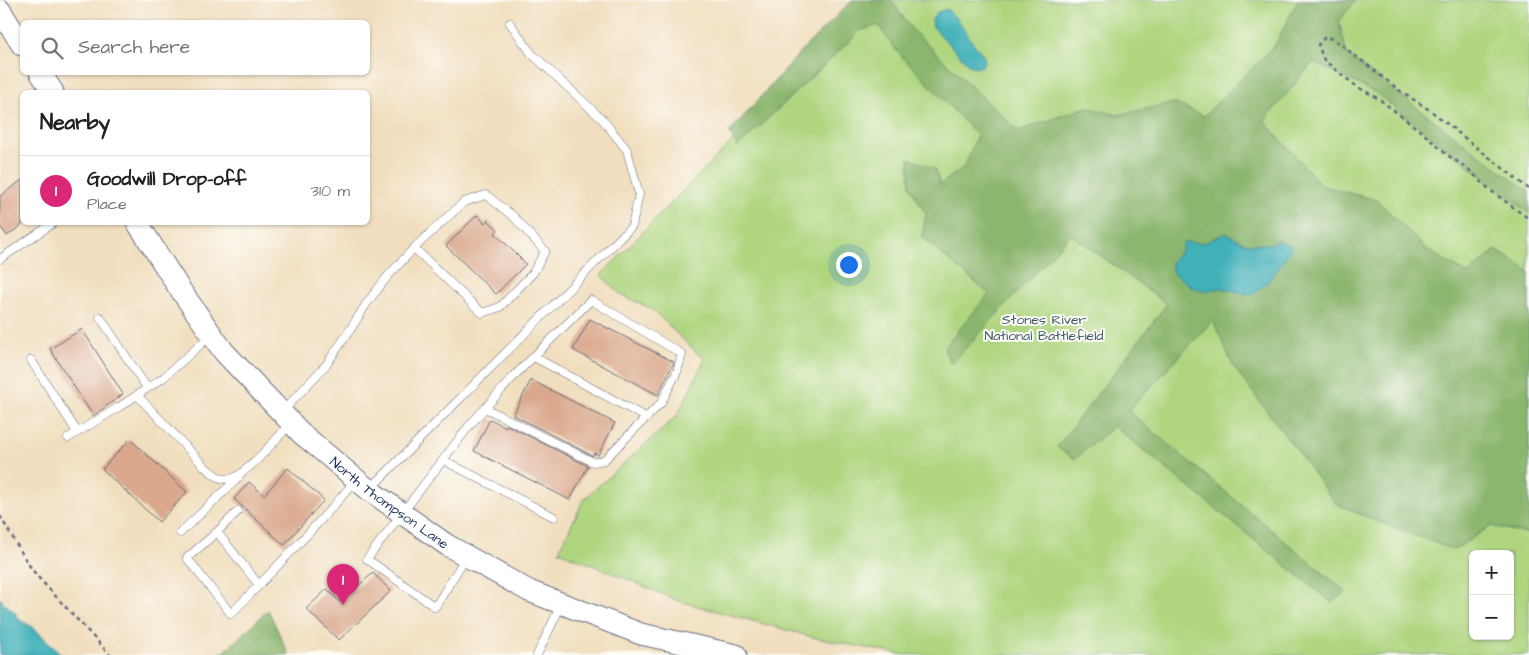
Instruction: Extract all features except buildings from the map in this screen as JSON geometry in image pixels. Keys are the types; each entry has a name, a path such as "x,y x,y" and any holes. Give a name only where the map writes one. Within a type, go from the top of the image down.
{"main road":[{"path":"0,10 20,42"},
{"path":"42,75 52,90"},
{"name":"North Thompson Lane","path":"139,225 179,288 224,352 302,434 362,485 402,514 447,545 529,591 641,634 736,655"}],"lane":[{"path":"238,511 187,558 231,614 331,510 419,438 632,226 639,194 627,150 604,120 531,53 510,23"},
{"path":"180,533 241,475 326,365 367,303 387,277 414,248 464,202 486,195 513,216 545,251 534,272 500,307 482,313 414,248"},
{"path":"0,259 50,225"},
{"path":"467,556 435,607 367,559 469,426 485,408 534,357 591,300 682,354 678,372 661,403 604,460 593,462 485,408"},
{"path":"100,317 147,388"},
{"path":"68,438 163,378 212,334"},
{"path":"534,357 647,418"},
{"path":"31,360 77,432"},
{"path":"137,395 205,467 217,477 229,479 241,475"},
{"path":"443,460 554,517"},
{"path":"216,532 258,586"},
{"path":"537,655 561,604"}],"path":[{"path":"1529,189 1469,140 1431,111 1399,90 1339,43 1326,36 1318,46 1324,60 1337,72 1356,86 1379,99 1529,220"},
{"path":"0,516 37,576 110,655"}],"green space":[{"path":"853,0 891,0 913,31 1018,131 1087,107 1117,115 1174,103 1204,116 1275,45 1298,0 1356,0 1339,21 1347,55 1529,192 1529,213 1376,93 1313,62 1264,121 1322,186 1377,200 1427,250 1468,274 1496,250 1529,271 1529,534 1491,526 1454,550 1371,519 1335,503 1233,366 1213,320 1128,411 1346,592 1332,603 1114,426 1075,459 1057,447 1167,304 1071,234 951,364 944,348 989,294 922,237 926,214 910,186 909,158 935,169 940,185 965,166 977,135 897,51 878,25 860,31 738,147 729,133 805,47"},
{"name":"Stones River National Battlefield","path":"870,0 1529,0 1529,655 903,655 816,638 679,601 559,551 584,499 677,416 705,358 697,353 652,309 620,294 601,275"},
{"path":"268,610 289,655 216,655 224,652"}],"water":[{"path":"947,9 960,23 985,59 982,66 977,68 968,64 933,27 932,20 937,12"},
{"path":"1226,233 1247,244 1272,244 1276,240 1292,246 1275,273 1252,295 1221,288 1205,291 1192,287 1173,273 1171,263 1181,251 1184,242 1204,243"},
{"path":"0,598 15,612 21,621 33,627 62,655 0,655"}],"place":[{"name":"Goodwill Drop-off","path":"343,605"}]}
